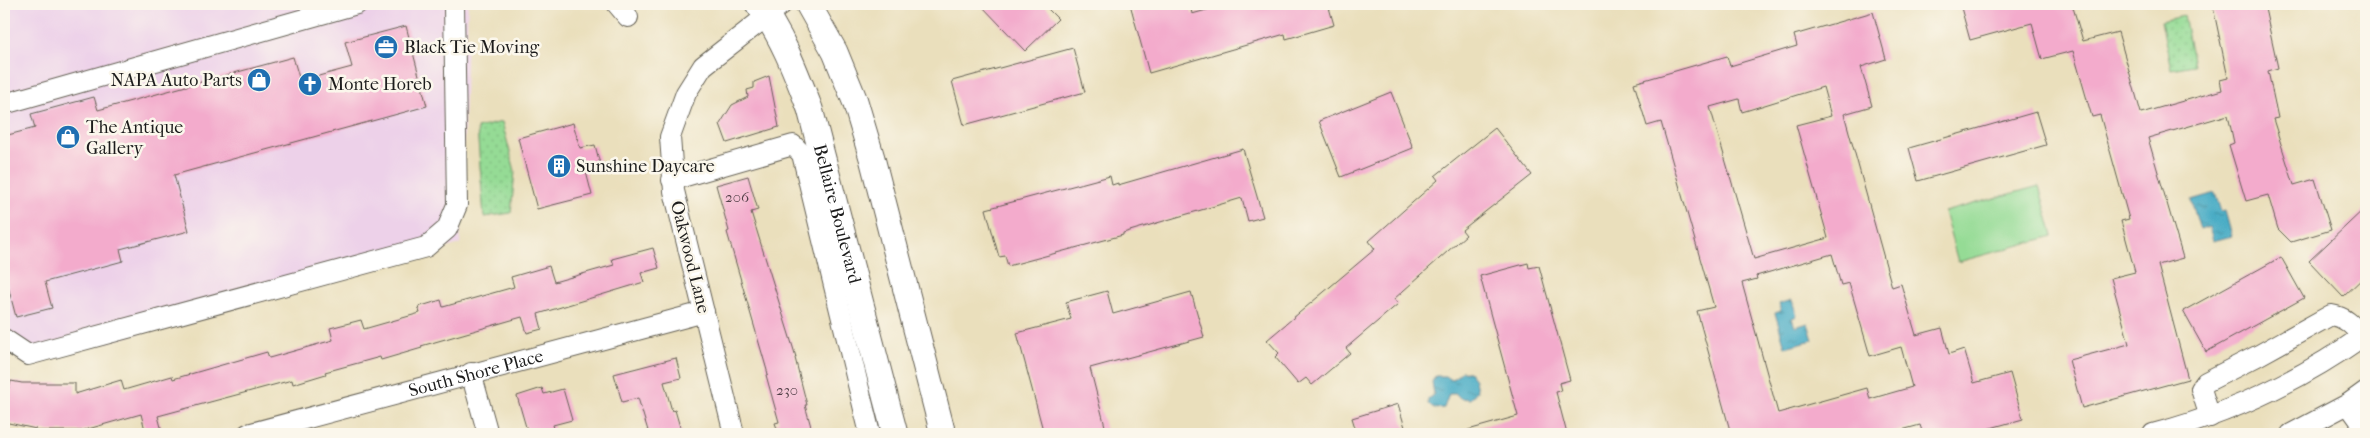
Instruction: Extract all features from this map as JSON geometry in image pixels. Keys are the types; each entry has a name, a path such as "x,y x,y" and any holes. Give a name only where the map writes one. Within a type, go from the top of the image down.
{"main road":[{"path":"808,4 835,52 855,101 872,158 943,434"},
{"name":"Bellaire Boulevard","path":"769,7 810,109 895,434"}],"street":[{"path":"4,104 310,10 357,4"},
{"path":"4,339 28,355 426,247 447,230 457,205 454,4"},
{"name":"Oakwood Lane","path":"734,434 672,180 670,137 686,93 703,66 769,7"},
{"path":"672,180 793,145 802,154 870,434"},
{"name":"South Shore Place","path":"248,434 704,312"},
{"path":"2153,434 2210,417 2277,388 2325,362 2364,335 2349,321 2340,316 2331,315 2206,382 2201,389 2210,417"},
{"path":"471,373 488,434"},
{"path":"2292,434 2348,404 2366,392"},
{"path":"2348,404 2366,429"}],"shaded area":[{"path":"4,4 468,4 460,244 32,363 4,345"}],"green space":[{"path":"2184,16 2194,65 2171,69 2161,21"},
{"path":"502,122 515,171 511,213 484,217 477,128"},
{"path":"2039,186 2053,236 1958,262 1944,212"}],"water":[{"path":"2215,193 2221,212 2225,211 2232,236 2213,241 2209,227 2200,230 2191,200"},
{"path":"1792,300 1797,316 1792,318 1795,327 1808,323 1813,340 1785,347 1775,313 1781,311 1779,304"},
{"path":"1462,371 1469,372 1475,380 1477,391 1470,399 1460,398 1456,394 1449,394 1444,408 1434,409 1428,404 1428,399 1434,394 1432,382 1435,376 1446,376 1452,380"}],"building":[{"path":"980,4 1043,4 1058,19 1025,51"},
{"path":"1130,4 1190,4 1192,14 1228,4 1328,4 1334,25 1286,39 1285,34 1149,73"},
{"path":"1960,4 2072,4 2083,41 2118,32 2141,113 2222,90 2220,80 2228,78 2213,7 2230,4 2264,4 2278,68 2268,71 2278,118 2273,119 2294,185 2315,179 2331,230 2291,242 2278,229 2268,195 2246,201 2229,145 2234,143 2228,115 2148,138 2183,258 2158,265 2188,379 2082,408 2069,360 2129,344 2111,278 2135,272 2121,221 2129,219 2100,115 2092,117 2073,51 2042,59 2032,23 1970,40"},
{"path":"1873,12 1886,59 1861,67 1872,106 1844,114 1892,287 1901,284 1916,335 1942,328 1949,354 1964,349 1974,383 2010,373 2023,419 1969,434 1923,434 1920,425 1887,434 1731,434 1697,311 1714,307 1661,122 1647,126 1634,83 1727,56 1730,66 1797,46 1794,35","holes":["1823,87 1831,116 1796,125 1828,238 1754,259 1710,107 1739,99 1742,112","1832,254 1841,285 1849,283 1870,356 1901,347 1912,387 1870,399 1867,388 1778,413 1742,283 1757,279 1756,276"]},
{"path":"406,26 427,106 174,175 189,231 120,249 123,261 45,282 52,308 16,317 4,271 4,136 35,128 31,114 94,97 98,110 293,57 300,81 352,67 345,42"},
{"path":"1073,48 1085,92 964,125 952,81"},
{"path":"769,76 779,127 727,143 720,124 732,105 748,97 747,90 754,88 754,82"},
{"path":"1391,92 1413,148 1341,177 1319,121"},
{"path":"2036,112 2046,145 1918,181 1909,148"},
{"name":"Sunshine Daycare","path":"573,123 580,148 595,145 600,164 585,168 592,195 537,209 518,138"},
{"path":"1495,128 1532,175 1462,230 1466,235 1394,299 1398,304 1346,348 1350,353 1312,385 1306,378 1298,384 1275,357 1279,353 1267,340 1375,249 1369,241 1438,180 1435,176"},
{"path":"1243,149 1263,217 1248,221 1242,198 1123,233 1123,235 1008,266 1005,256 999,257 986,209 1110,176 1112,185 1118,183 1118,185"},
{"path":"748,176 758,210 751,212 796,357 807,405 805,405 813,434 779,434 775,423 779,422 766,375 768,374 727,232 729,231 716,185"},
{"path":"2366,207 2366,275 2343,297 2309,261"},
{"path":"653,248 659,268 641,273 644,282 538,314 542,329 527,333 522,317 421,346 422,348 381,360 380,357 325,372 326,374 293,384 292,380 158,416 162,431 151,434 146,434 141,414 81,431 36,431 36,429 4,422 4,389 8,390 11,381 22,383 75,383 75,394 121,380 124,390 172,376 173,379 267,352 269,358 333,340 330,328 361,320 364,329 420,313 418,307 441,300 443,307 514,287 511,277 549,266 554,282 614,265 612,259"},
{"path":"2281,257 2304,298 2206,352 2183,311"},
{"path":"1528,263 1529,268 1539,266 1570,380 1559,383 1561,391 1556,392 1567,434 1468,434 1468,430 1518,416 1480,276"},
{"path":"1107,291 1113,314 1191,292 1204,337 1090,368 1107,434 1044,434 1017,333 1071,319 1066,302"},
{"path":"676,358 681,378 664,382 672,411 675,410 682,434 649,434 638,398 622,402 614,374"},
{"path":"542,388 544,394 563,389 572,420 553,425 556,434 528,434 517,396"},
{"path":"1398,404 1407,434 1357,434 1352,418"}],"place":[{"name":"Black Tie Moving","path":"386,47"},
{"name":"NAPA Auto Parts","path":"259,80"},
{"name":"Monte Horeb","path":"310,84"},
{"name":"The Antique Gallery","path":"68,137"},
{"name":"Sunshine Daycare","path":"559,166"}]}
